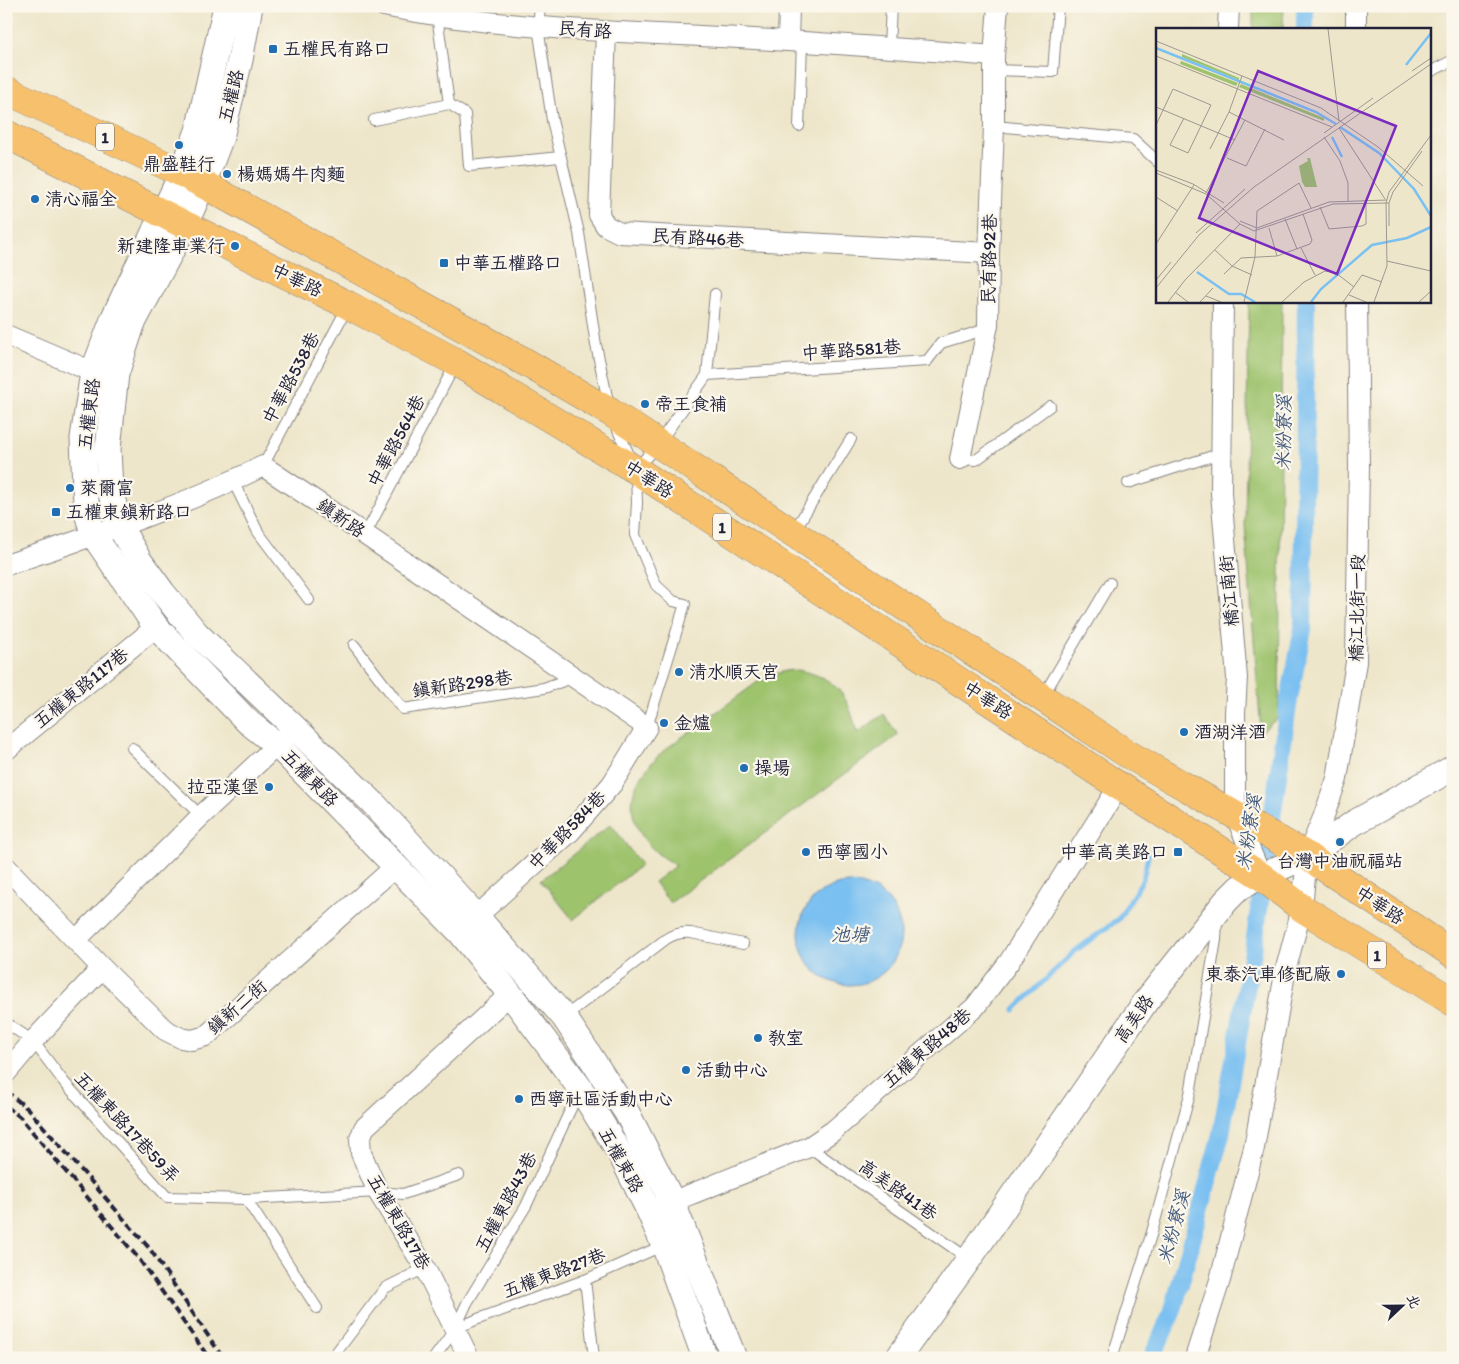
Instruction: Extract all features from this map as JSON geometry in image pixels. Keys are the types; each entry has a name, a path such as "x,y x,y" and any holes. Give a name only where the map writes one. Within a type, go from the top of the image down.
{"main road":[{"name":"中華路","path":"6,90 193,178 527,363 610,412 1126,753 1234,814"},
{"name":"中華路","path":"6,134 348,305 456,362 636,470 1119,786 1250,882"},
{"name":"1","path":"1234,814 1305,856"},
{"name":"中華路","path":"1305,856 1453,954"},
{"name":"1","path":"1250,882 1302,908 1453,1002"}],"street":[{"name":"五權路","path":"193,178 198,131 226,6"},
{"name":"五權路","path":"193,178 221,137 240,60 250,6"},
{"name":"民有路","path":"384,6 436,15 538,27 889,47 994,63"},
{"path":"789,6 795,42"},
{"name":"民有路92巷","path":"960,459 987,329 994,126 994,63 998,6"},
{"path":"1228,28 1229,6"},
{"path":"1356,6 1356,28"},
{"name":"民有路46巷","path":"606,32 599,215 606,226 620,233 989,253"},
{"name":"五權東路","path":"193,178 174,219 132,325 116,374 108,448 110,490 120,527 163,593 396,866 468,924 564,1017 627,1113 672,1201 734,1358"},
{"name":"五權東路","path":"174,219 114,317 93,372 83,438 87,513 94,536 156,627 248,722 286,736 373,803 468,924 510,994 580,1088 621,1155 664,1245 705,1358"},
{"name":"橋江南街","path":"1223,302 1221,493 1237,678 1234,814 1250,882"},
{"name":"橋江北街一段","path":"1195,1358 1220,1280 1254,1148 1286,968 1302,908 1305,856 1323,818 1337,779 1356,662 1359,466 1357,302"},
{"path":"6,335 93,372"},
{"path":"6,565 120,527 233,481 263,466"},
{"name":"鎮新路","path":"263,466 647,727"},
{"name":"五權東路117巷","path":"6,750 156,627"},
{"name":"中華路584巷","path":"468,924 571,831 612,784 647,727"},
{"path":"76,940 201,816 286,736"},
{"name":"高美路","path":"898,1358 970,1259 1146,1001 1217,911 1250,882 1305,856 1354,824 1453,768"},
{"name":"五權東路48巷","path":"649,1211 809,1147 833,1131 975,1006 1009,962 1119,786"},
{"name":"鎮新二街","path":"6,867 102,968 165,1030 181,1038 192,1040 206,1036 396,866"},
{"path":"6,1073 33,1041 102,968"},
{"name":"五權東路17巷","path":"469,1358 425,1268 378,1192 362,1153 360,1139 364,1128 510,994"}],"lane":[{"path":"540,6 538,27 552,120 579,233 596,345 610,412"},
{"path":"889,47 891,6"},
{"path":"994,63 1054,72 1058,6"},
{"path":"436,15 449,104"},
{"path":"795,42 799,126"},
{"path":"1432,71 1453,60"},
{"path":"374,120 449,104 465,114 469,166 560,157"},
{"path":"994,126 1133,139 1156,160"},
{"path":"636,470 658,444 707,375 715,294"},
{"name":"中華路538巷","path":"263,466 348,305"},
{"name":"中華路581巷","path":"707,375 927,361 941,343 987,329"},
{"name":"中華路564巷","path":"365,535 456,362"},
{"path":"960,459 976,460 1050,406"},
{"name":"中華路584巷","path":"610,412 636,470 637,503 634,534 656,585 673,601 685,604 647,727"},
{"path":"793,532 850,439"},
{"path":"1128,483 1222,453"},
{"path":"233,481 258,532 309,600"},
{"path":"1042,697 1110,583"},
{"name":"鎮新路298巷","path":"354,645 403,709 544,688 574,677"},
{"path":"132,748 201,816"},
{"path":"1112,1358 1152,1232 1190,1094 1216,940 1217,911"},
{"path":"564,1017 674,934 690,933 743,944"},
{"name":"五權東路17巷59弄","path":"6,1022 33,1041 64,1082 167,1197 246,1199 378,1192 404,1194 459,1174"},
{"name":"五權東路43巷","path":"434,1358 454,1329 467,1303 526,1206 580,1088"},
{"name":"高美路41巷","path":"809,1147 970,1259"},
{"path":"246,1199 317,1308"},
{"name":"五權東路27巷","path":"454,1329 585,1280 664,1245"},
{"path":"332,1358 385,1288 425,1268"},
{"path":"585,1280 594,1358"}],"green space":[{"path":"1253,6 1284,6 1283,28 1253,28"},
{"path":"1249,302 1282,302 1279,717 1261,732 1245,525"},
{"path":"797,670 822,677 839,690 845,698 857,733 884,714 898,735 670,903 654,882 676,865 655,851 640,832 632,809 633,796 637,784 649,766 663,751 759,681 785,671"},
{"path":"611,824 641,865 573,920 541,880"}],"water":[{"name":"池塘","path":"850,883 869,887 886,898 897,915 901,934 897,953 886,970 869,981 850,985 831,981 814,970 803,953 799,934 803,915 814,898 831,887"}],"waterway":[{"name":"米粉寮溪","path":"1305,6 1305,28"},
{"name":"米粉寮溪","path":"1152,1358 1173,1310 1221,1134 1253,951 1289,699 1303,629 1306,302"},
{"path":"1014,1010 1075,951 1119,919 1143,879 1149,852"}],"railway":[{"path":"6,1091 28,1109 150,1249 223,1358"},
{"path":"6,1106 20,1117 139,1259 209,1358"}],"place":[{"name":"五權民有路口","path":"273,49"},
{"name":"鼎盛鞋行","path":"179,145"},
{"name":"楊媽媽牛肉麵","path":"227,174"},
{"name":"清心福全","path":"35,199"},
{"name":"新建隆車業行","path":"235,246"},
{"name":"中華五權路口","path":"444,263"},
{"name":"帝王食補","path":"645,404"},
{"name":"萊爾富","path":"70,488"},
{"name":"五權東鎮新路口","path":"56,512"},
{"name":"清水順天宮","path":"679,672"},
{"name":"金爐","path":"664,723"},
{"name":"酒湖洋酒","path":"1184,732"},
{"name":"操場","path":"744,768"},
{"name":"拉亞漢堡","path":"269,787"},
{"name":"台灣中油祝福站","path":"1340,842"},
{"name":"西寧國小","path":"806,852"},
{"name":"中華高美路口","path":"1178,852"},
{"name":"東泰汽車修配廠","path":"1341,974"},
{"name":"教室","path":"758,1038"},
{"name":"活動中心","path":"686,1070"},
{"name":"西寧社區活動中心","path":"519,1099"}]}
